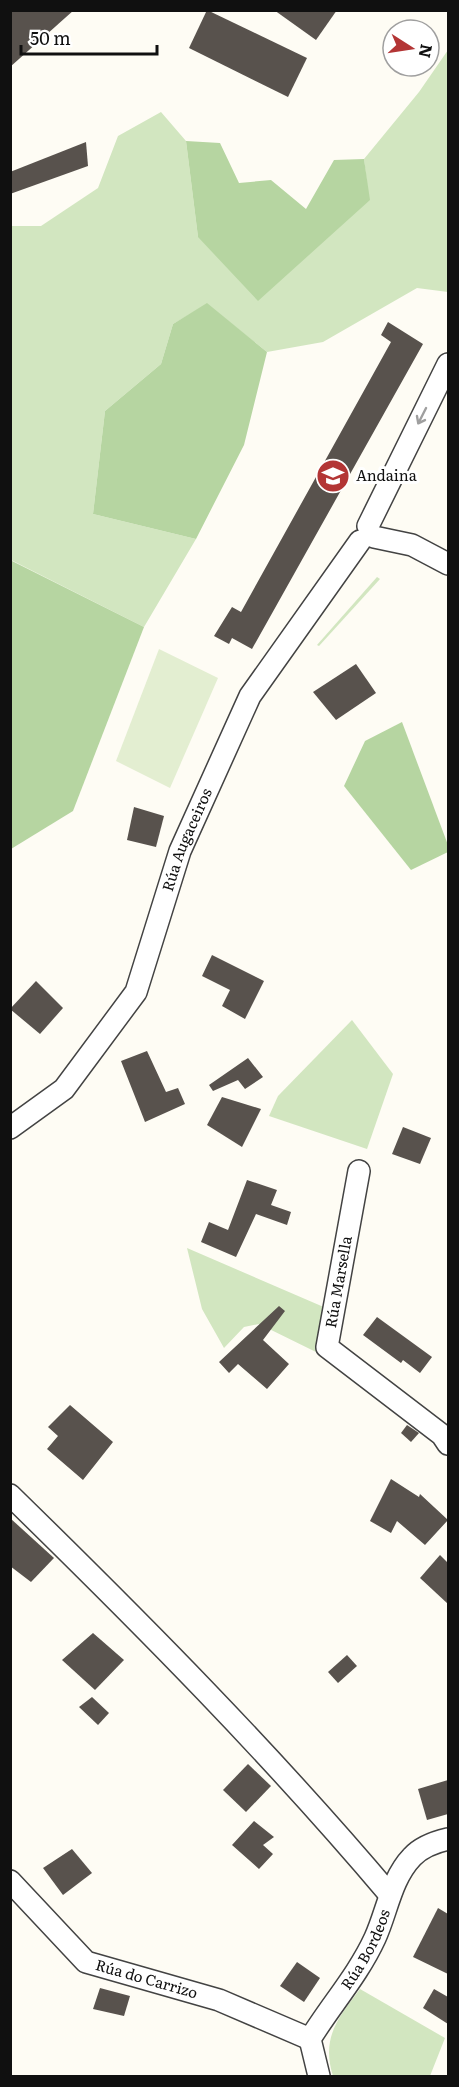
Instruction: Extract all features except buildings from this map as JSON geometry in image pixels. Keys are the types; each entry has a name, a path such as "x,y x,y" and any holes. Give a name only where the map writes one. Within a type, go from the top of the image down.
{"street":[{"name":"Rúa Augaceiros","path":"10,1128 64,1089 136,992 180,851 250,696 367,535 448,364"},
{"path":"367,535 412,545 448,564"},
{"name":"Rúa Marsella","path":"359,1171 327,1347 446,1433"},
{"path":"10,1495 246,1732 390,1895"},
{"name":"Rúa Bordeos","path":"310,2039 348,1987 376,1937 390,1895 411,1858 434,1842 448,1839"},
{"name":"Rúa do Carrizo","path":"10,1881 86,1962 219,2000 310,2039"},
{"path":"310,2039 319,2076"}],"green space":[{"path":"448,50 448,292 417,288 323,342 267,352 207,304 173,324 161,364 105,411 93,514 196,539 144,627 11,560 10,226 41,226 98,188 118,136 161,112 186,141 198,237 369,200 364,159 429,78 441,78 441,60"},
{"path":"186,141 220,143 239,183 271,180 306,209 334,160 364,159 370,200 258,301 198,237"},
{"path":"207,303 267,352 244,445 196,539 93,514 105,411 161,364 173,324"},
{"path":"10,560 144,627 73,811 11,849"},
{"path":"377,577 380,579 319,646 317,645"},
{"path":"159,649 218,678 170,788 116,761"},
{"path":"402,722 448,845 448,852 411,870 344,786 365,741"},
{"path":"352,1020 393,1074 367,1149 269,1116 278,1096"},
{"path":"187,1248 326,1308 318,1353 259,1324 244,1327 224,1348 202,1309"},
{"path":"360,1989 445,2038 430,2076 333,2076 330,2063 330,2039 345,2009"}],"place":[{"name":"Andaina","path":"333,476"}]}
